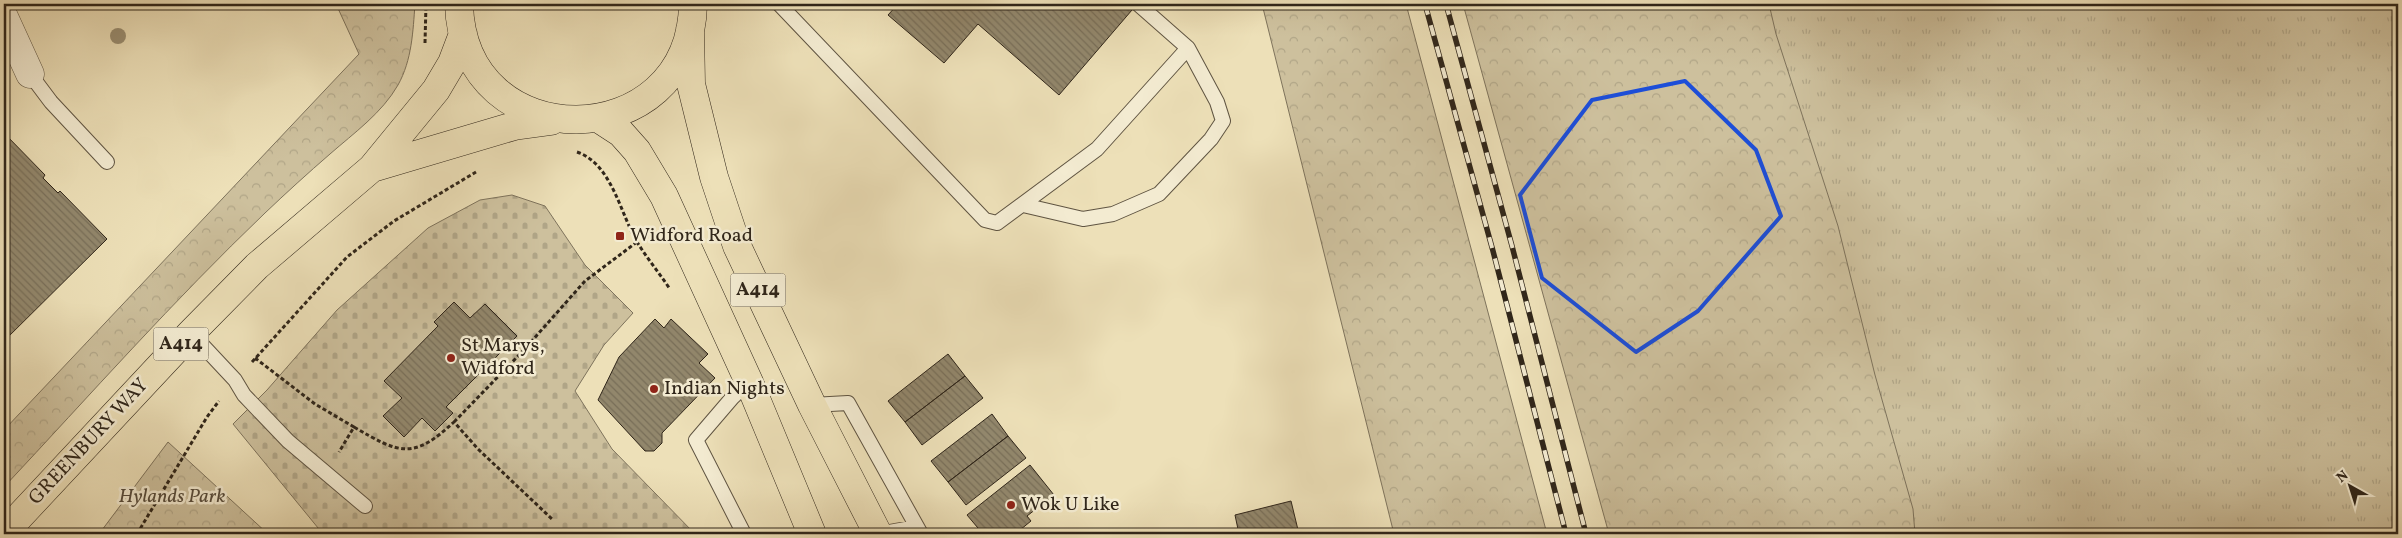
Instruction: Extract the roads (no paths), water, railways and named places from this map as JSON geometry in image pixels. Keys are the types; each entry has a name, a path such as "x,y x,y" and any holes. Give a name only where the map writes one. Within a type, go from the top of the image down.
{"highway":[{"name":"A414","path":"459,4 463,34 478,69 498,91 522,108 549,118 578,121 598,118 628,109 649,95 664,80 683,51 696,15"},
{"name":"A414","path":"696,15 691,84 718,190 737,246 812,405 878,534"},
{"name":"GREENBURY WAY","path":"4,533 191,333 258,266 372,168 436,90 452,63 463,34"},
{"name":"A414","path":"598,118 621,133 637,151 660,190 749,382 812,534"},
{"name":"GREENBURY WAY","path":"372,168 514,126 560,119"}],"street":[{"path":"4,17 30,74"}],"lane":[{"path":"779,4 985,220 997,223 1097,149 1188,48"},
{"path":"1023,205 1083,219 1113,214 1159,194 1211,139 1223,120 1217,102 1188,48 1138,4"},
{"path":"30,74 51,102 107,162"},
{"path":"191,333 235,380 244,395 288,441 365,506"},
{"path":"744,534 696,440 732,398 749,382"},
{"path":"812,405 848,403 919,531 878,534"}],"railway":[{"path":"1425,4 1493,251 1566,534"},
{"path":"1446,4 1512,246 1586,534"}],"place":[{"name":"Widford Road","path":"620,236"},
{"name":"St Marys, Widford","path":"451,358"},
{"name":"Indian Nights","path":"654,389"},
{"name":"Wok U Like","path":"1011,505"}],"park label":[{"name":"Hylands Park","path":"172,497"}]}
